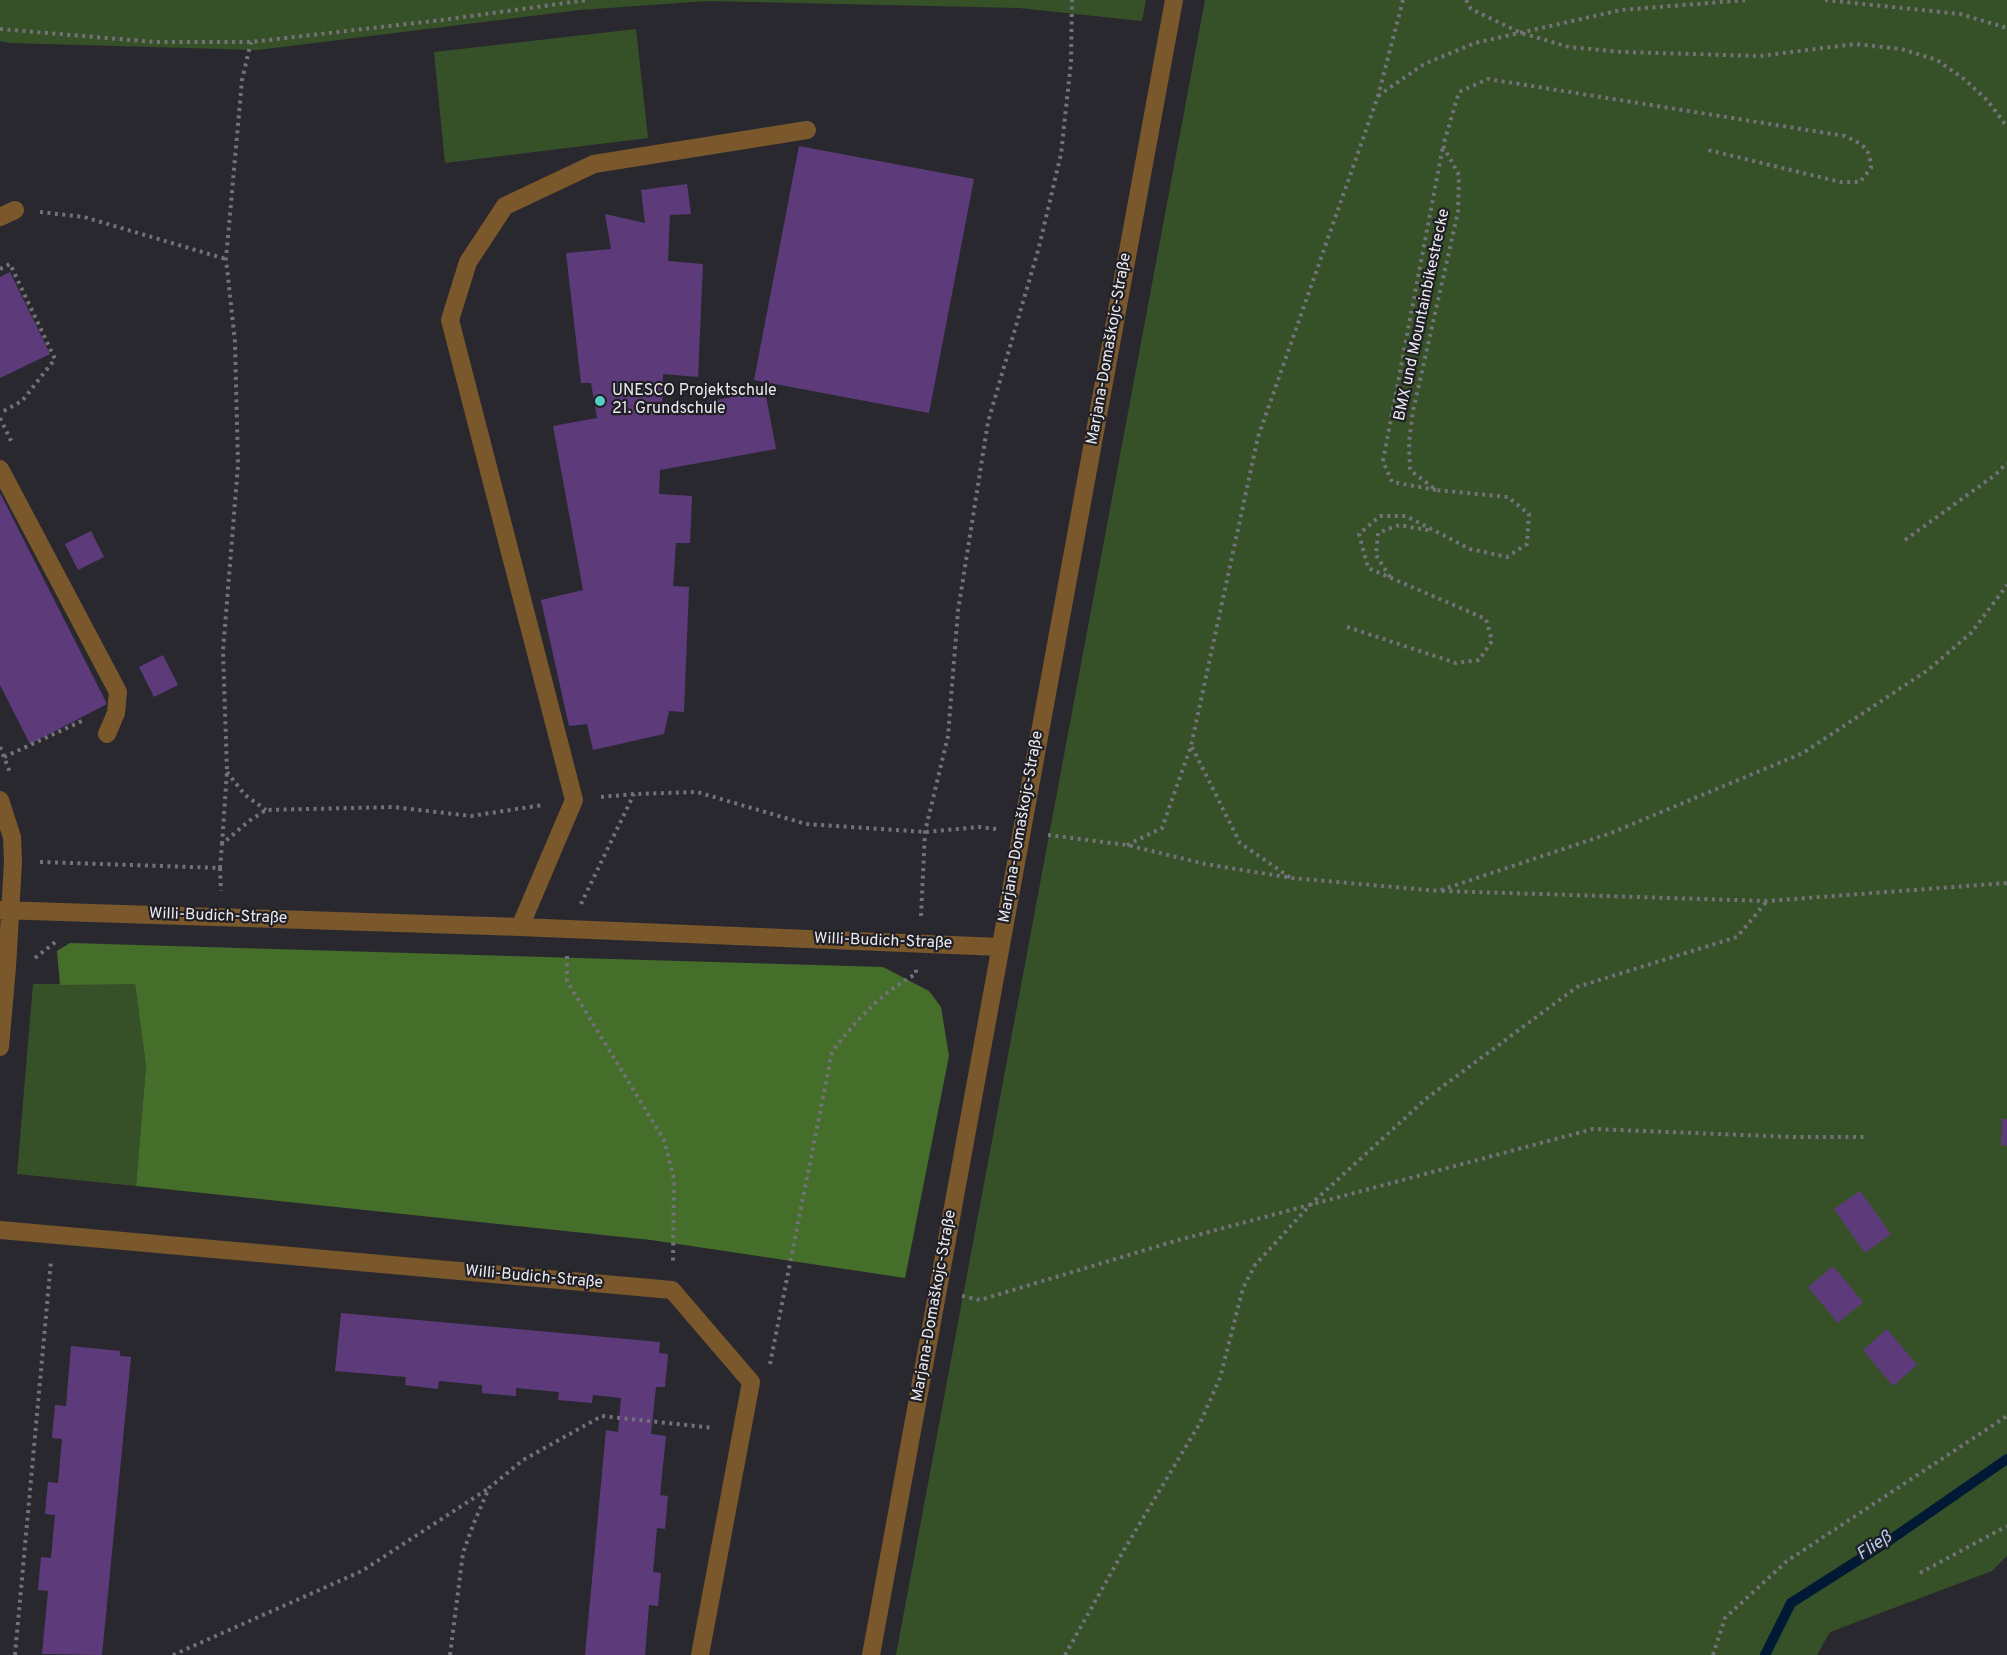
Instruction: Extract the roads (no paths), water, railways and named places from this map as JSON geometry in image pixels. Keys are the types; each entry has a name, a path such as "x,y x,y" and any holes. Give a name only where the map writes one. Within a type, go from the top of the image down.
{"street":[{"name":"Marjana-Domaškojc-Straße","path":"872,1655 1174,0"},
{"path":"520,927 574,800 450,320 468,262 505,206 594,164 807,130"},
{"path":"0,469 118,692 116,713 107,734"},
{"path":"0,800 12,837 6,910 0,1047"},
{"name":"Willi-Budich-Straße","path":"6,910 520,927 1000,947"},
{"name":"Willi-Budich-Straße","path":"0,1230 672,1290 751,1382 700,1655"}],"waterway":[{"name":"Fließ","path":"1765,1655 1791,1603 1890,1540 2007,1459"}],"place":[{"name":"UNESCO Projektschule 21. Grundschule","path":"600,401"}]}
